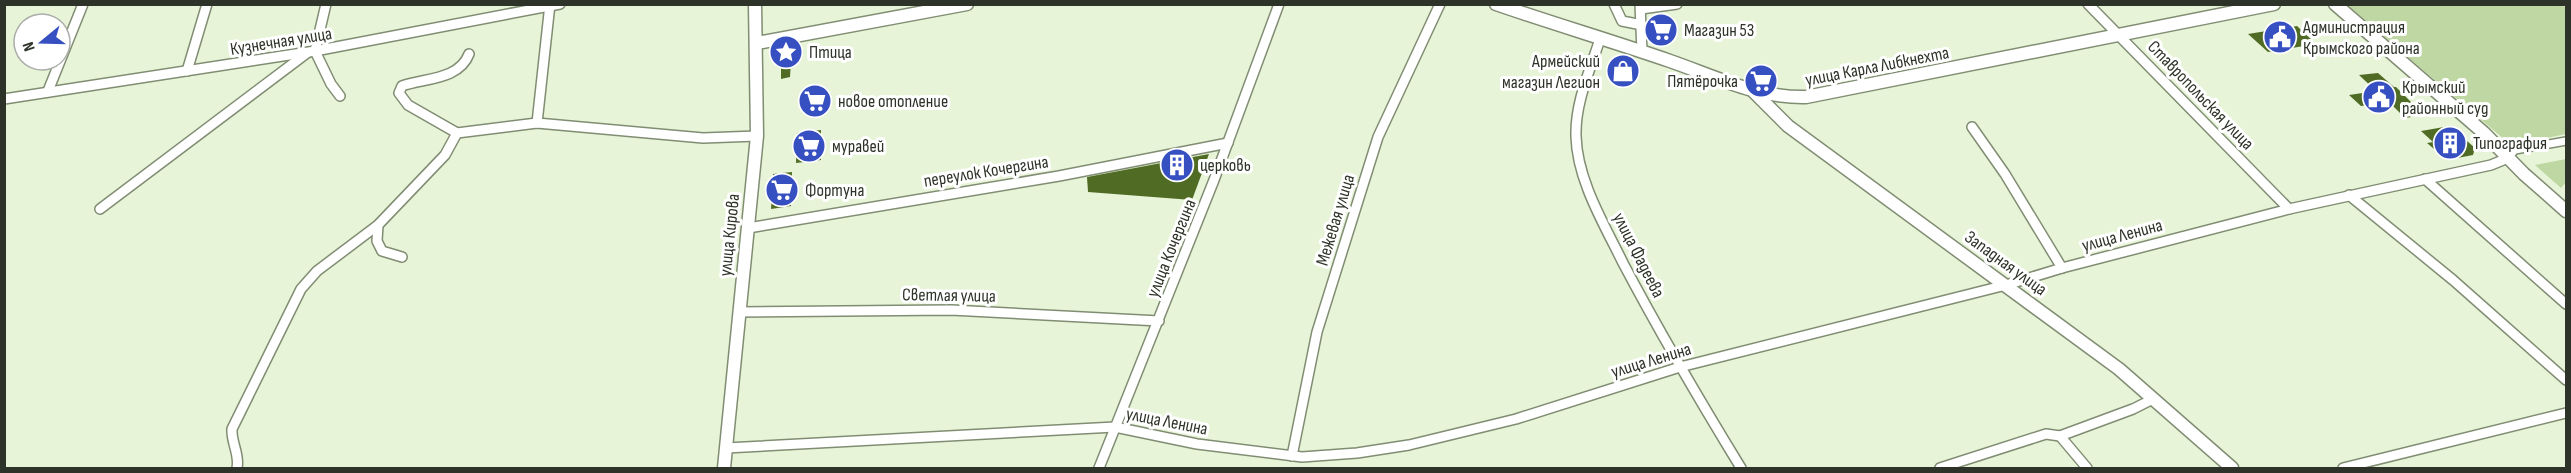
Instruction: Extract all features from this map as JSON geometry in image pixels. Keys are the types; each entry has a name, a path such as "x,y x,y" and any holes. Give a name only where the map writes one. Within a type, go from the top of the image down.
{"main road":[{"name":"улица Кирова","path":"724,468 757,136 755,4"},
{"path":"757,44 967,4"},
{"name":"улица Карла Либкнехта","path":"1496,4 1754,92 1783,98 1806,97 2274,4"},
{"path":"2335,4 2484,133 2566,211"},
{"name":"Западная улица","path":"1754,92 1788,126 2119,369 2232,468"}],"street":[{"path":"48,92 83,4"},
{"path":"187,71 207,4"},
{"path":"100,209 312,52 326,4"},
{"name":"Кузнечная улица","path":"4,99 312,52 560,4"},
{"name":"улица Кочергина","path":"1099,468 1205,207 1228,142 1245,106 1280,4"},
{"name":"Межевая улица","path":"1298,461 1317,332 1378,137 1440,4"},
{"path":"1614,4 1622,21 1642,25"},
{"path":"1642,52 1641,7 1677,4"},
{"name":"Ставропольская улица","path":"2088,4 2289,208"},
{"path":"537,123 550,5"},
{"name":"улица Фадеева","path":"1600,39 1577,118 1578,159 1603,224 1680,367 1741,468"},
{"path":"312,52 340,96"},
{"path":"469,54 467,63 460,70 413,81 402,86 399,93 408,105 457,133 537,123 703,138 757,136"},
{"path":"1972,127 2005,174 2062,268"},
{"path":"237,468 238,454 230,441 232,429 301,289 316,271 378,225 445,155 457,133"},
{"name":"улица Ленина","path":"726,448 1115,427 1298,461 1357,453 1441,437 1516,419 1680,367 2006,285 2289,208 2500,162 2508,158 2515,150 2566,141"},
{"name":"переулок Кочергина","path":"748,228 1059,176 1228,142"},
{"path":"2425,179 2566,304"},
{"path":"2349,195 2452,280 2566,380"},
{"path":"378,225 377,241 382,251 402,257"},
{"name":"Светлая улица","path":"739,312 951,310 1159,321"},
{"path":"1940,468 2046,434 2060,436 2133,409 2152,399"},
{"path":"2343,468 2566,413"},
{"path":"2060,436 2088,468"}],"green space":[{"path":"2347,5 2562,5 2566,8 2566,134 2521,143 2505,140"},
{"path":"2566,159 2566,182 2561,188 2535,165"}],"building":[{"name":"Администрация Крымского района","path":"2297,26 2316,44 2268,52 2248,34"},
{"path":"791,60 790,77 781,79 781,61"},
{"name":"Крымский районный суд","path":"2378,73 2424,115 2405,118 2389,102 2361,106 2349,95 2376,91 2359,75"},
{"name":"новое отопление","path":"824,87 823,112 806,114 807,89"},
{"name":"Типография","path":"2450,126 2475,148 2473,155 2447,160 2427,143 2433,142 2421,131"},
{"name":"муравей","path":"821,130 821,160 796,163 797,133"},
{"name":"церковь","path":"1209,154 1192,200 1088,192 1087,177"},
{"name":"Фортуна","path":"792,172 791,206 771,209 773,174"}],"place":[{"name":"Магазин 53","path":"1661,30"},
{"name":"Администрация Крымского района","path":"2280,37"},
{"name":"Птица","path":"786,52"},
{"name":"Армейский магазин Легион","path":"1623,71"},
{"name":"Пятёрочка","path":"1761,81"},
{"name":"Крымский районный суд","path":"2379,97"},
{"name":"новое отопление","path":"815,101"},
{"name":"Типография","path":"2450,143"},
{"name":"муравей","path":"809,146"},
{"name":"церковь","path":"1177,165"},
{"name":"Фортуна","path":"782,190"}]}
